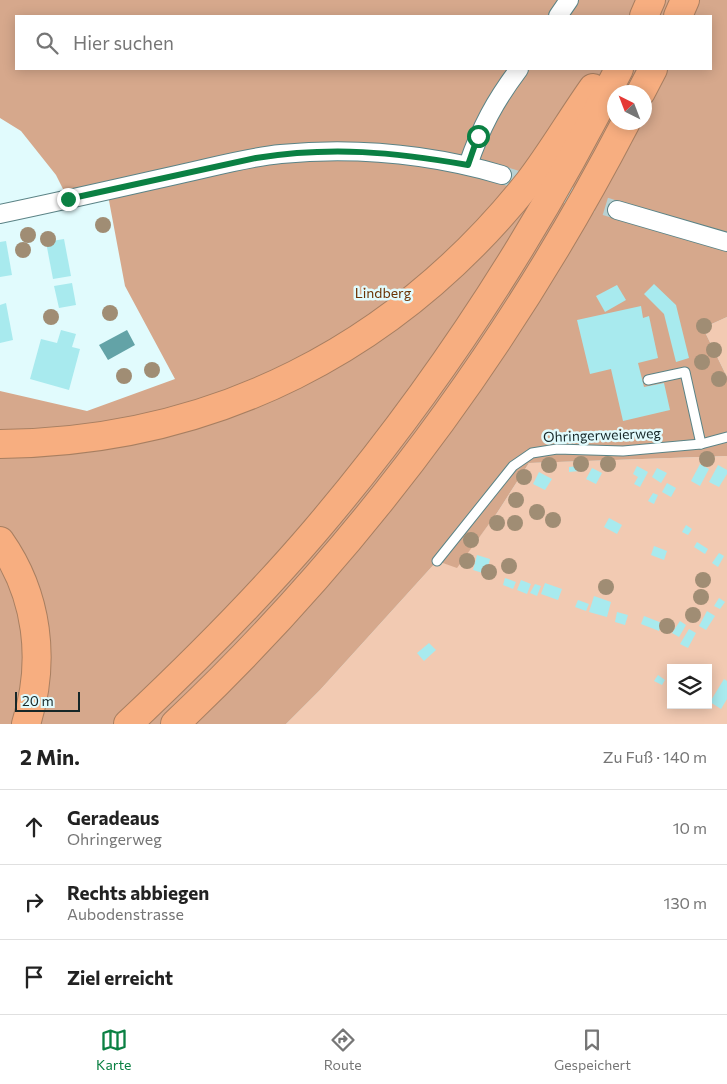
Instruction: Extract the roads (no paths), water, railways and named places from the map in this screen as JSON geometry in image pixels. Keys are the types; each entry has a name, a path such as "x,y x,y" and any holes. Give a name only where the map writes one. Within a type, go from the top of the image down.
{"highway":[{"path":"678,15 685,0"},
{"path":"0,444 74,440 132,432 176,421 208,412 267,389 345,348 411,301 481,236 529,181 605,70"},
{"path":"128,724 203,652 265,587 315,532 392,435 454,351 517,255 574,155 618,70"},
{"path":"645,85 653,70"},
{"path":"175,724 264,636 326,567 376,508 442,423 494,348 543,271 578,212 622,130"},
{"path":"0,541 14,563 24,585 32,607 35,624 37,653 36,683 26,724"}],"street":[{"path":"559,15 570,0"},
{"path":"468,165 487,116 518,70"},
{"path":"0,214 226,164 280,154 368,151 468,165 502,175"},
{"path":"617,210 727,242"}],"lane":[{"path":"648,380 685,372 701,444"},
{"name":"Ohringerweierweg","path":"437,561 513,466 532,453 556,449 623,451 701,444 727,437"}],"water":[{"path":"127,330 135,345 108,360 99,345"}],"tunnel":[{"path":"502,175 617,210"}],"park label":[{"name":"Lindberg","path":"383,293"}]}
